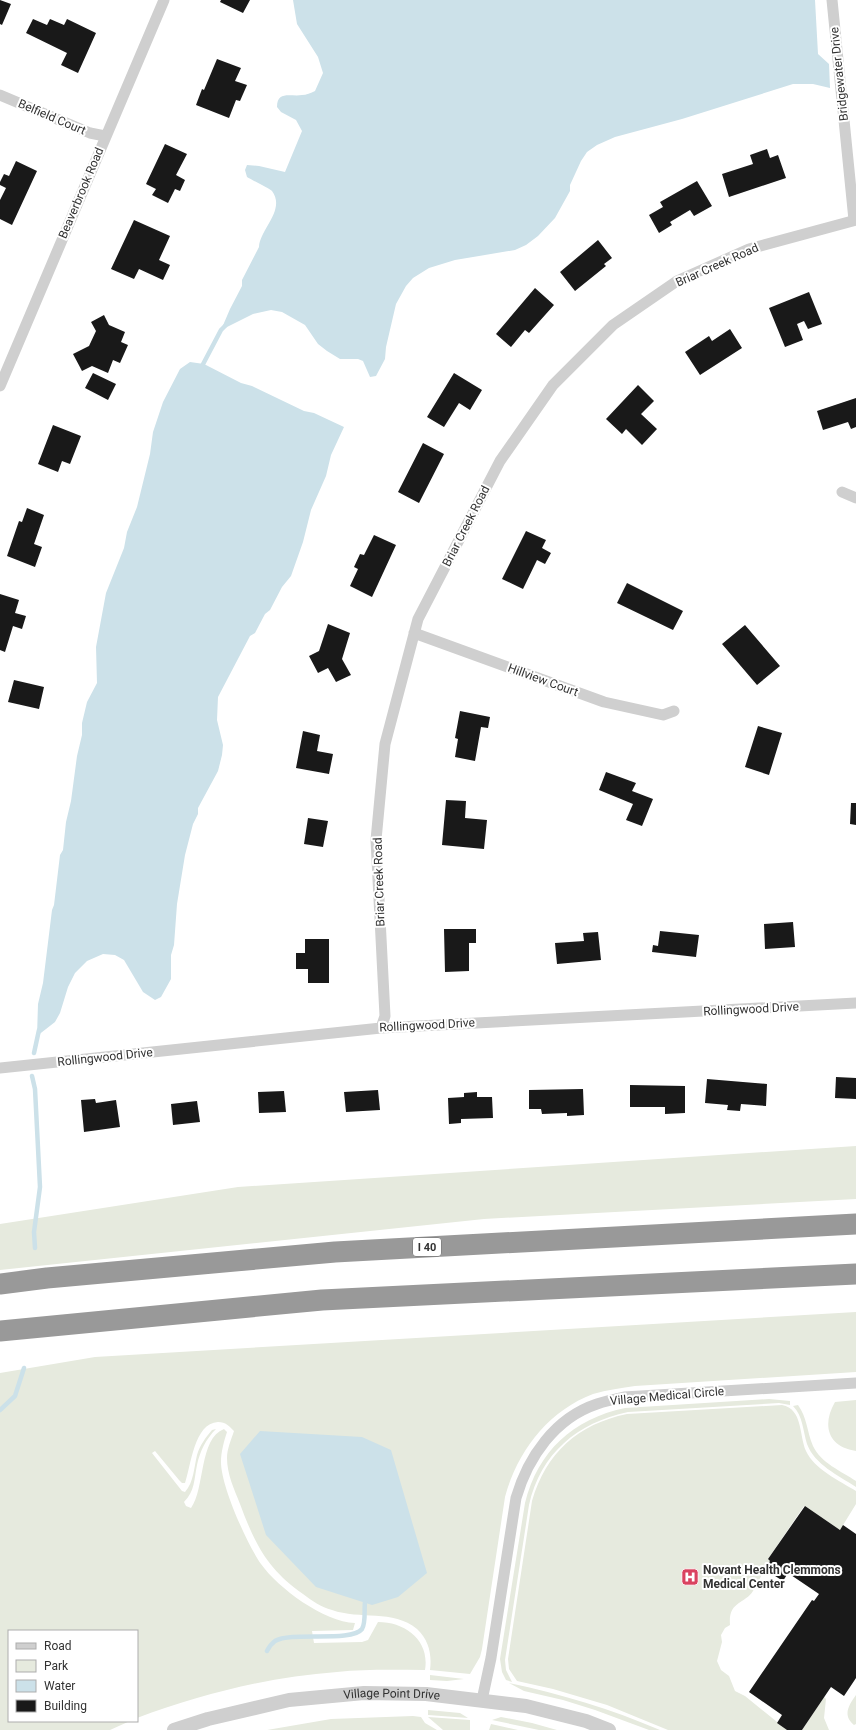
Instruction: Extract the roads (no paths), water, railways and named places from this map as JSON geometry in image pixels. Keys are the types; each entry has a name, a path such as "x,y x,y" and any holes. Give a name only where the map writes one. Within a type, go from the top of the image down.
{"highway":[{"name":"I 40","path":"0,1284 47,1278 335,1252 856,1224"},
{"path":"0,1331 322,1300 856,1274"}],"street":[{"name":"Beaverbrook Road","path":"0,384 164,0"},
{"name":"Bridgewater Drive","path":"832,0 855,220"},
{"name":"Belfield Court","path":"0,95 90,133 105,136"},
{"name":"Briar Creek Road","path":"381,1028 385,1016 376,840 385,744 418,619 500,461 553,385 613,325 677,281 749,249 855,220"},
{"path":"842,492 856,498"},
{"name":"Hillview Court","path":"414,633 604,702 663,715 674,711"},
{"name":"Rollingwood Drive","path":"0,1068 381,1028 856,1003"},
{"name":"Village Medical Circle","path":"482,1700 491,1658 516,1498 521,1478 531,1459 553,1432 582,1410 597,1404 624,1398 856,1382"},
{"name":"Village Point Drive","path":"174,1730 208,1719 289,1700 364,1693 413,1693 526,1706 586,1721 609,1730"}],"water":[{"path":"293,0 815,0 818,54 829,64 830,88 813,84 793,84 682,119 615,137 597,145 587,152 581,161 570,185 570,191 555,218 538,236 526,245 515,250 455,260 429,268 413,278 406,286 396,304 386,347 385,359 376,376 370,377 363,361 358,359 340,359 318,344 305,325 282,312 271,310 253,314 221,330 242,286 242,280 259,247 260,240 271,219 276,205 276,198 272,191 247,177 245,170 247,165 285,172 302,131 296,120 281,112 277,107 279,98 285,95 305,95 315,91 323,73 318,57 297,24"},
{"path":"190,362 204,364 241,383 252,386 304,411 314,413 344,427 331,455 326,476 311,510 303,542 291,576 282,587 270,610 265,614 255,633 250,636 218,697 217,720 223,745 222,755 218,771 198,808 198,814 193,824 185,855 177,904 174,945 171,955 171,979 161,997 155,1000 143,992 124,960 115,955 103,954 87,961 75,973 68,987 60,1013 55,1022 37,1036 38,1004 43,983 60,855 63,850 66,822 82,735 82,723 87,702 97,683 96,647 106,593 124,548 127,532 137,507 150,454 153,432 163,402 180,369"},
{"path":"260,1431 362,1437 391,1450 427,1573 398,1597 372,1605 316,1587 266,1535 240,1454"}],"waterway":[{"path":"201,368 221,330 225,326"},
{"path":"34,1053 39,1030"},
{"path":"32,1076 35,1089 40,1187 34,1232 35,1248"},
{"path":"0,1410 15,1396 24,1368"},
{"path":"267,1651 275,1641 283,1638 334,1636 356,1633 362,1629 363,1626 365,1602"}],"place":[{"name":"Novant Health Clemmons Medical Center","path":"690,1577"}]}
